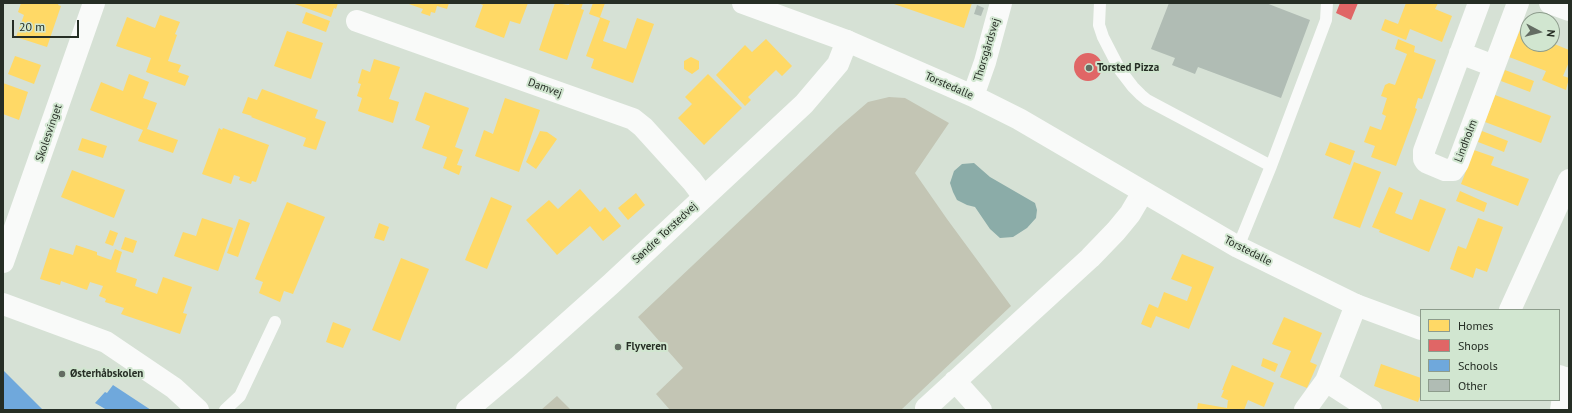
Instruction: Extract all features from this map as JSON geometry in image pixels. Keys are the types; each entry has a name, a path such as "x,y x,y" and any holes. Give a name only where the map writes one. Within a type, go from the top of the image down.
{"street":[{"name":"Skolesvinget","path":"3,262 94,3"},
{"name":"Torstedalle","path":"743,3 847,41 973,96 1019,119 1238,247 1356,304 1420,329"},
{"name":"Thorsgårdsvej","path":"973,96 985,62 1001,3"},
{"name":"Lindholm","path":"1479,3 1424,151 1424,159 1426,162 1445,170 1453,170 1458,163 1518,3"},
{"path":"1550,3 1569,10"},
{"name":"Damvej","path":"357,21 633,119 643,127 692,181 704,197"},
{"name":"Søndre Torstedvej","path":"467,410 518,367 611,284 804,104 838,64 847,41"},
{"path":"1460,53 1494,66"},
{"path":"1510,309 1569,180"},
{"path":"926,408 1090,258 1130,214 1143,192"},
{"path":"3,304 106,342 174,388 198,410"},
{"path":"1305,410 1326,381 1356,304"},
{"path":"1561,410 1565,378"},
{"path":"955,381 981,410"},
{"path":"1326,381 1371,410"}],"lane":[{"path":"1100,3 1098,25 1103,38 1120,70 1141,95 1147,100 1271,166"},
{"path":"1238,247 1271,166 1326,20 1328,7 1327,3"},
{"path":"225,410 240,396 275,322"}],"green space":[{"path":"889,97 905,98 949,123 915,173 1011,306 901,410 670,410 656,394 683,368 638,317 839,127 868,102"},
{"path":"557,396 571,410 541,410"}],"water":[{"path":"974,163 990,177 1035,203 1037,210 1036,218 1027,228 1013,237 1000,238 990,229 975,207 957,200 950,183 954,171 962,164"}],"building: Homes":[{"path":"21,3 59,3 58,5 61,6 47,47 16,37 24,15 18,12"},
{"path":"292,3 338,3 336,9 334,8 331,17"},
{"path":"406,3 449,3 447,9 437,6 435,13 431,12 430,16 421,13 423,9"},
{"path":"478,3 528,3 520,24 510,21 504,38 475,27 483,5"},
{"path":"555,3 569,5 570,3 583,3 581,9 584,10 567,60 539,50"},
{"path":"593,3 605,3 600,17 610,21 603,41 626,49 637,18 654,24 633,83 591,68 594,59 586,56 600,18 589,14"},
{"path":"891,3 972,3 964,28"},
{"path":"1406,3 1438,3 1435,9 1452,16 1442,42 1410,29 1406,40 1381,30 1385,19 1398,24"},
{"path":"306,12 330,21 326,32 302,23"},
{"path":"160,15 180,22 175,34 177,35 168,61 181,65 178,72 189,76 185,86 146,72 151,58 116,46 127,17 155,28"},
{"path":"1520,30 1520,52 1560,52 1560,46 1569,50 1569,62 1563,76 1569,78 1566,90 1542,80 1546,71 1509,57"},
{"path":"287,31 323,43 311,79 274,66"},
{"path":"766,39 792,66 782,76 776,70 748,97 751,100 745,106 716,75 745,45 752,52"},
{"path":"1398,39 1415,46 1414,52 1436,60 1422,99 1418,98 1415,108 1417,109 1396,166 1371,157 1375,146 1364,142 1370,126 1381,130 1386,116 1382,114 1387,98 1381,96 1385,85 1389,83 1395,85 1407,54 1395,49"},
{"path":"15,56 41,65 34,84 8,74"},
{"path":"691,57 699,61 699,69 692,74 684,69 684,61"},
{"path":"374,59 400,67 389,99 399,102 393,123 358,111 362,98 357,96 361,84 358,83 362,69 370,72"},
{"path":"1505,70 1534,81 1530,92 1501,81"},
{"path":"129,74 149,82 143,98 157,103 147,129 178,140 173,153 138,141 143,130 90,110 101,82 123,91"},
{"path":"708,74 742,108 704,145 678,118 692,104 685,97"},
{"path":"3,83 28,92 19,120 3,114"},
{"path":"262,89 318,110 315,118 326,122 316,150 303,146 306,138 242,113 248,97 257,100"},
{"path":"425,92 469,108 455,147 463,150 457,165 462,166 459,175 443,168 447,157 422,148 430,126 415,120"},
{"path":"1495,95 1551,116 1541,143 1485,122"},
{"path":"505,98 540,110 519,172 475,156 484,130 493,134"},
{"path":"219,128 222,130 223,128 269,145 256,182 252,181 251,184 239,180 240,177 234,175 231,184 202,174"},
{"path":"540,131 547,132 557,139 536,169 526,162"},
{"path":"1482,131 1508,141 1504,152 1478,142"},
{"path":"82,138 107,146 103,158 78,150"},
{"path":"1330,142 1355,151 1350,165 1325,155"},
{"path":"1474,150 1494,157 1491,165 1529,179 1518,206 1461,184"},
{"path":"1354,162 1381,172 1360,228 1333,218"},
{"path":"72,170 125,190 114,218 61,197"},
{"path":"1389,187 1403,193 1395,213 1412,220 1420,199 1446,209 1429,252 1379,232 1380,230 1372,227"},
{"path":"580,189 600,212 605,207 621,226 603,241 590,226 557,255 526,220 549,200 558,209"},
{"path":"1460,191 1487,203 1484,212 1456,201"},
{"path":"636,193 645,205 628,220 618,208"},
{"path":"491,197 512,206 487,269 465,260"},
{"path":"287,202 325,217 293,294 284,291 280,302 259,293 263,282 255,279"},
{"path":"202,218 233,228 218,271 174,256 183,232 196,236"},
{"path":"1478,218 1503,227 1487,272 1476,268 1473,278 1450,269 1458,246 1466,249"},
{"path":"239,219 250,223 238,257 227,253"},
{"path":"379,223 389,227 384,241 374,238"},
{"path":"110,230 118,233 113,246 105,243"},
{"path":"125,237 137,241 133,253 121,249"},
{"path":"76,245 97,252 97,255 111,260 115,249 122,252 116,272 137,279 135,286 157,294 163,277 192,287 183,313 187,314 180,334 121,314 124,308 105,302 106,299 99,296 103,286 90,282 87,290 61,281 60,285 40,279 50,248 73,255"},
{"path":"1182,254 1214,267 1189,329 1156,316 1151,328 1141,324 1149,304 1158,308 1164,292 1187,301 1192,287 1171,279"},
{"path":"401,258 429,269 400,341 372,330"},
{"path":"1284,317 1322,333 1310,362 1317,365 1307,388 1280,377 1291,351 1272,344"},
{"path":"333,322 351,329 343,348 326,342"},
{"path":"1263,358 1278,364 1275,372 1261,366"},
{"path":"1381,364 1420,378 1420,397 1418,402 1374,386"},
{"path":"1232,365 1274,383 1264,407 1248,400 1244,410 1197,410 1198,403 1227,408 1228,400 1221,397 1224,390 1222,390"}],"building: Shops":[{"path":"1340,3 1358,3 1351,20 1336,13"},
{"path":"1088,53 1098,57 1102,67 1098,77 1088,81 1078,77 1074,67 1078,57"}],"building: Schools":[{"path":"3,370 43,410 3,410"},
{"path":"113,385 151,410 107,410 95,403 105,392 107,393"}],"building: Other":[{"path":"1169,3 1266,3 1310,20 1281,98 1198,67 1195,74 1172,65 1175,58 1151,49"},
{"path":"977,5 984,8 981,16 974,14"}],"place":[{"name":"Torsted Pizza","path":"1089,68"},
{"name":"Flyveren","path":"618,347"},
{"name":"Østerhåbskolen","path":"62,374"}]}
